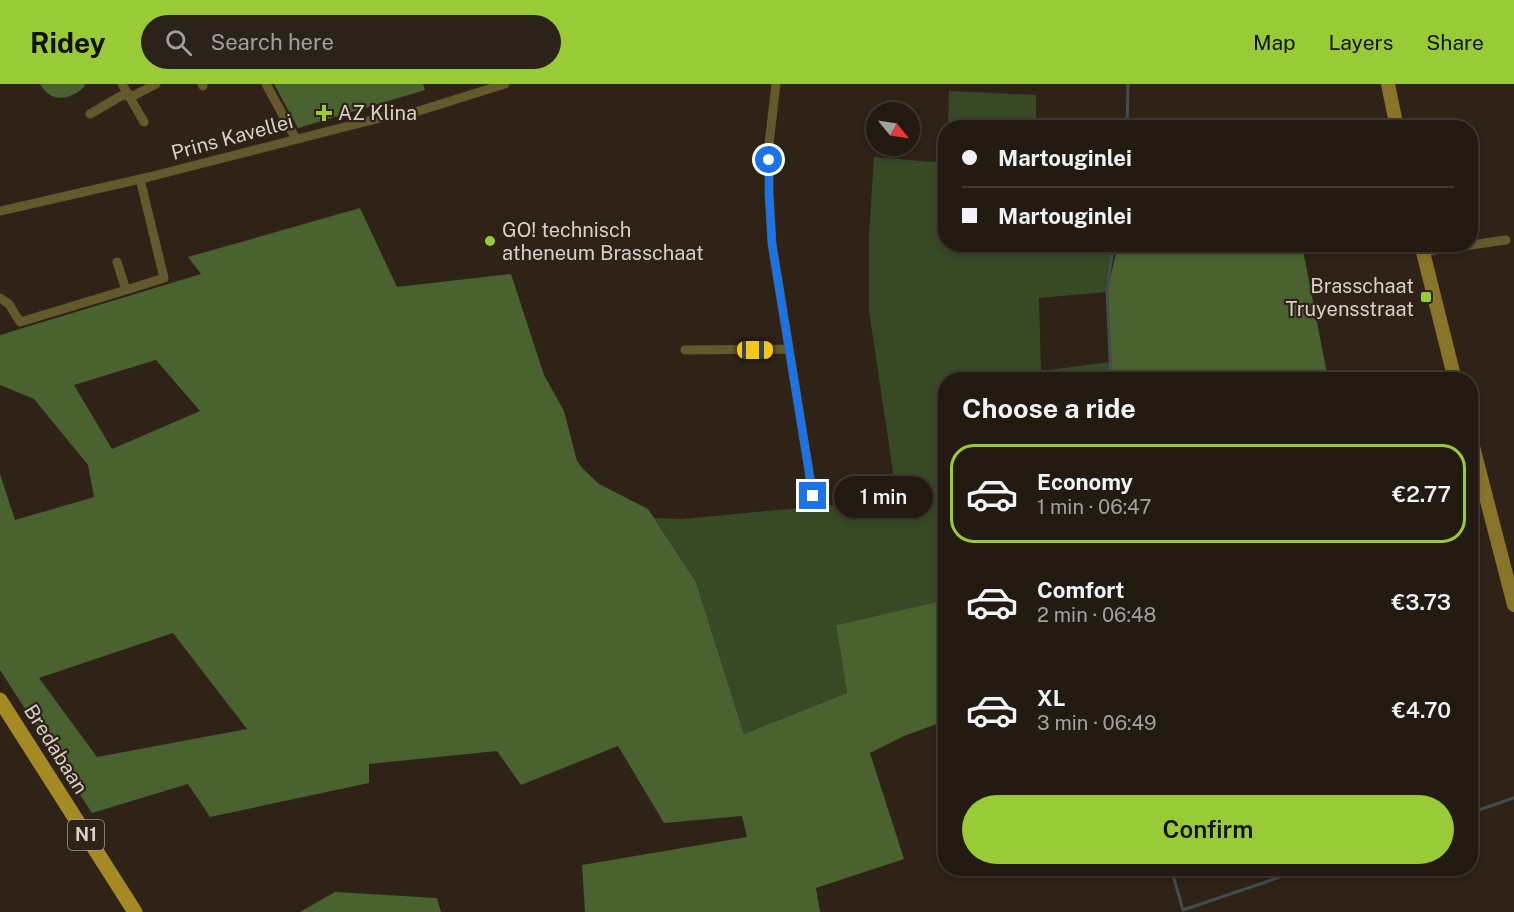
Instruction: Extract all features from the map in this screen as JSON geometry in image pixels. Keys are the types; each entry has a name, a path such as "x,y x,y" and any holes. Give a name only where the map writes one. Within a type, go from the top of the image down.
{"main road":[{"name":"Bredabaan","path":"0,700 135,912"}],"street":[{"path":"122,84 144,122"},
{"path":"90,114 122,96 135,95 156,84"},
{"path":"266,84 296,139"},
{"name":"Prins Kavellei","path":"0,211 140,179 392,115 409,114 506,84"},
{"path":"776,84 769,144 772,244 813,496"},
{"path":"1388,84 1395,120"},
{"path":"0,298 9,304 20,322 164,278 140,179"},
{"path":"1478,243 1506,240"},
{"path":"1423,252 1453,372"},
{"path":"117,262 126,290"},
{"path":"686,350 789,349"},
{"path":"1478,466 1514,605"}],"green space":[{"path":"40,84 84,84 85,86 68,97 61,98 50,95"},
{"name":"AZ Klina","path":"274,84 423,84 425,90 298,128"},
{"path":"949,91 1036,95 1036,120 948,120"},
{"path":"874,157 938,162 938,252 1115,252 1107,292 1039,298 1041,371 1110,362 1111,372 938,372 938,602 836,625 847,693 744,734 696,582 654,518 682,519 897,499 869,311 869,236"},
{"path":"360,208 397,287 511,274 544,375 564,411 577,461 599,484 648,509 696,582 744,734 847,693 836,625 938,602 938,724 904,736 870,753 904,859 816,888 820,912 585,912 582,865 747,837 742,816 664,823 618,746 521,785 497,751 369,764 369,783 210,817 188,784 92,813 0,670 0,474 15,520 94,497 88,465 34,399 0,385 0,335 201,274 188,257","holes":["156,360 200,411 112,449 74,385","173,633 247,729 97,757 39,678"]},
{"path":"1116,252 1303,252 1327,372 1111,372 1107,292"},
{"path":"335,892 437,898 441,912 300,912"}],"waterway":[{"path":"1127,120 1128,84"},
{"path":"1111,372 1107,292 1112,252"},
{"path":"1478,810 1514,798"},
{"path":"1173,876 1183,910 1283,876"}],"place":[{"name":"AZ Klina","path":"324,113"},
{"name":"GO! technisch atheneum Brasschaat","path":"490,241"},
{"name":"Brasschaat Truyensstraat","path":"1426,297"}],"route":[{"path":"769,160 772,244 813,496"}]}
